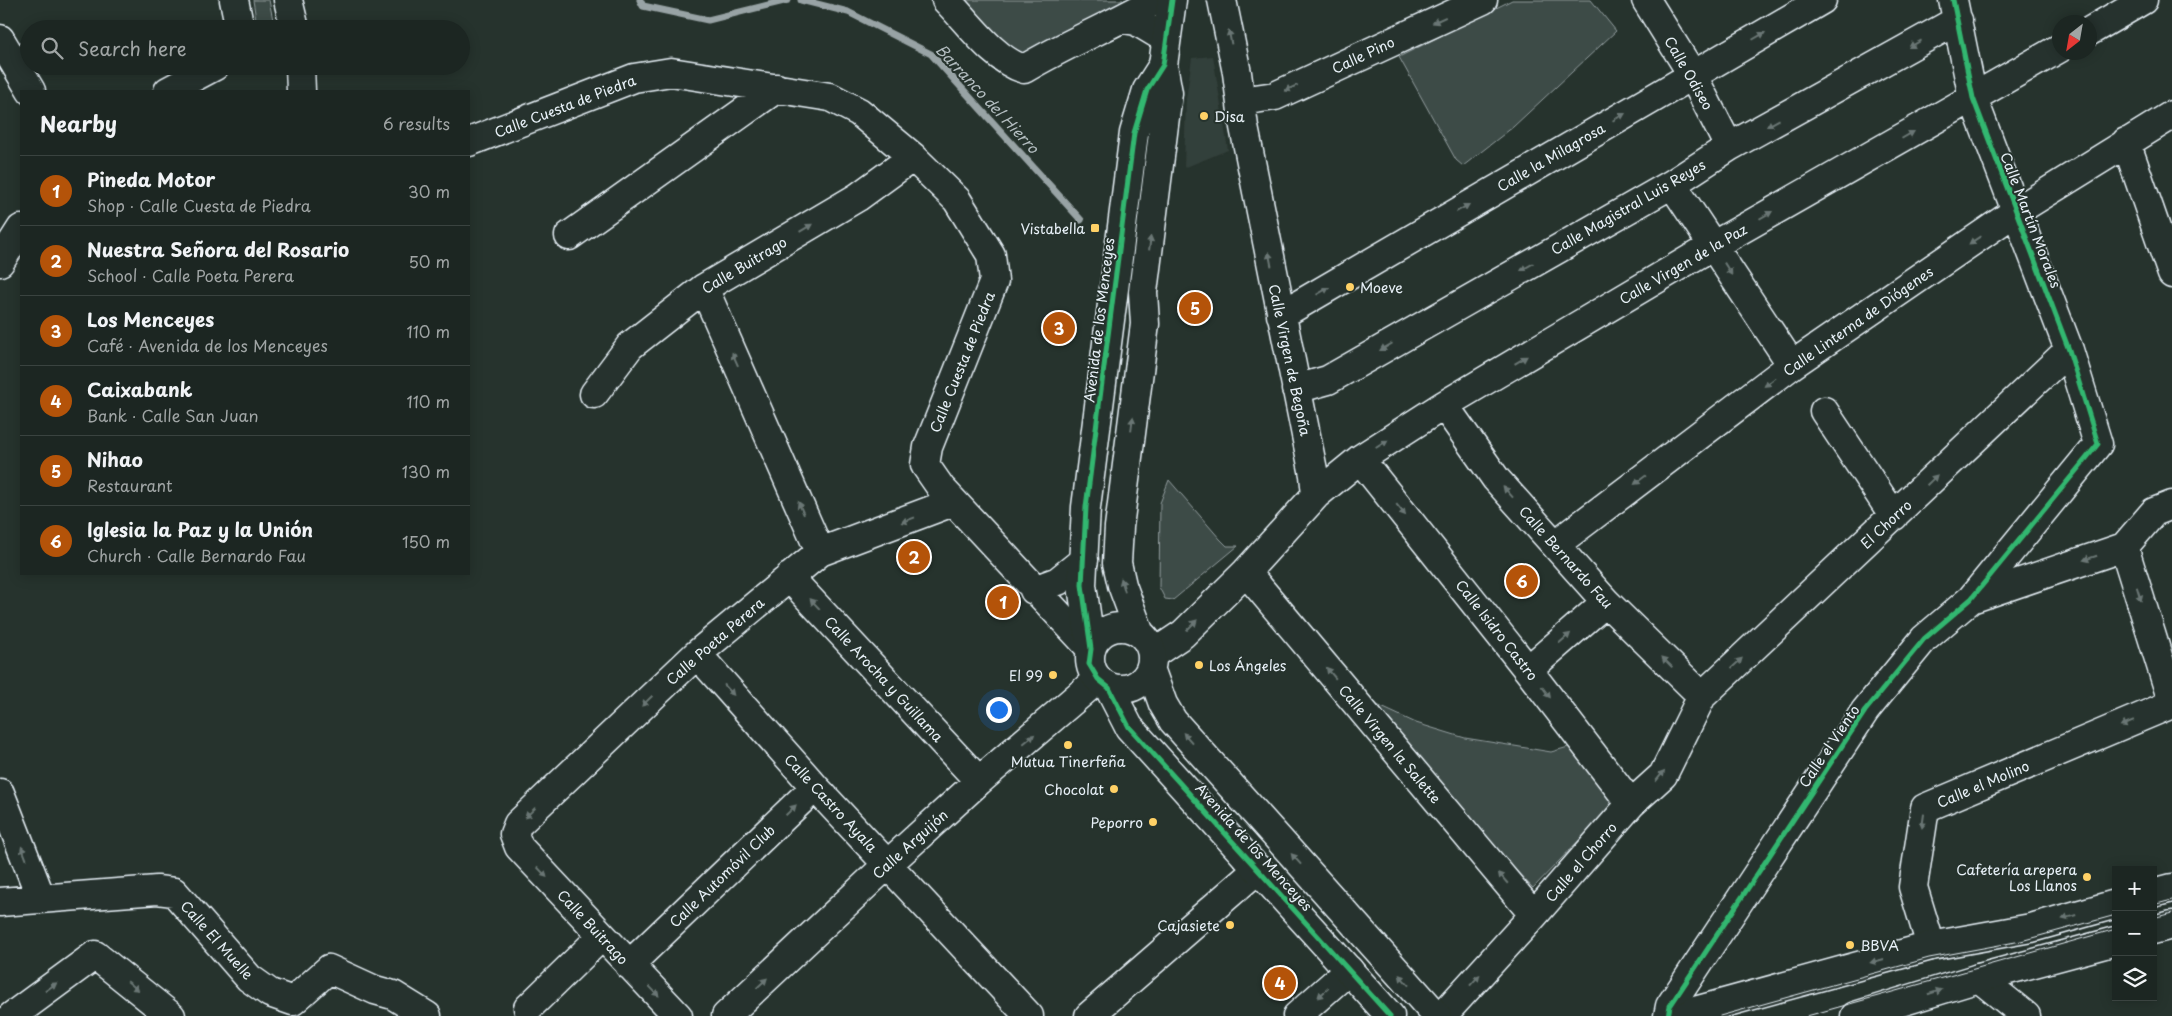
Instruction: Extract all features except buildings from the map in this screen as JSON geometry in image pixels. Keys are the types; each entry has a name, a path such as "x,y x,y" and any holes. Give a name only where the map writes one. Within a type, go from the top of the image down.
{"street":[{"path":"234,0 238,20"},
{"path":"288,0 293,20"},
{"path":"946,0 999,55 1013,66 1024,69 1057,49 1123,19 1156,0"},
{"name":"Avenida de los Menceyes","path":"1139,631 1120,578 1117,563 1118,536 1145,324 1144,292 1168,93 1164,52 1172,0"},
{"name":"Calle Virgen de Begoña","path":"1222,0 1244,127 1314,475 1316,495"},
{"name":"Calle Pino","path":"1240,101 1275,96 1483,0"},
{"name":"Calle Odiseo","path":"1646,0 1692,74 1730,147"},
{"name":"Calle la Milagrosa","path":"1281,315 1822,0"},
{"path":"2097,27 2143,0"},
{"name":"Calle Martín Morales","path":"1956,10 1973,98 2069,350 2098,444"},
{"name":"Calle Magistral Luis Reyes","path":"1296,388 1328,380 1672,184 1956,10"},
{"path":"1123,19 1142,24 1164,52"},
{"path":"0,39 20,73"},
{"name":"Avenida de los Menceyes","path":"1091,649 1082,584 1086,507 1134,133 1147,90 1164,52"},
{"name":"Calle Virgen de la Paz","path":"1316,495 1360,458 1444,405 1714,246 2052,53"},
{"name":"Calle Cuesta de Piedra","path":"470,142 634,78 671,72 830,97 859,112 912,157 957,200 991,255 994,280 928,447 925,465 953,502 1091,649"},
{"path":"21,75 30,90"},
{"path":"170,90 199,75"},
{"path":"301,75 302,90"},
{"path":"569,236 777,88"},
{"name":"Calle Linterna de Diógenes","path":"1556,544 1792,366 2015,212 2172,115"},
{"path":"2126,142 2169,258"},
{"name":"Calle Buitrago","path":"594,394 630,346 704,288 858,197 912,157"},
{"path":"1672,184 1792,366"},
{"path":"0,262 20,231"},
{"path":"704,288 820,552"},
{"name":"El Chorro","path":"1702,696 2069,350"},
{"name":"Calle Bernardo Fau","path":"1444,405 1496,479 1606,602 1702,696"},
{"path":"1824,411 1894,516"},
{"name":"Calle el Viento","path":"1668,1016 1674,999 1865,711 1924,639 1971,598 2098,444"},
{"name":"Calle Isidro Castro","path":"1360,458 1528,670 1631,804"},
{"path":"1152,662 1149,642 1139,631 1124,626 1110,628 1097,637 1091,649 1089,664 1104,683 1127,690 1141,683 1152,662 1246,572 1316,495"},
{"name":"Calle Poeta Perera","path":"514,834 518,824 697,654 820,552 953,502"},
{"path":"1971,598 2124,547 2154,512 2172,505"},
{"path":"2124,547 2172,703"},
{"path":"1034,590 1058,580 1084,560"},
{"name":"Calle Virgen la Salette","path":"1246,572 1534,915"},
{"name":"Calle Arocha y Guillama","path":"789,577 979,781"},
{"path":"1528,670 1606,602"},
{"name":"Calle Castro Ayala","path":"697,654 815,787 1028,1016"},
{"name":"Avenida de los Menceyes","path":"1152,662 1163,704 1173,721 1437,1016"},
{"name":"Avenida de los Menceyes","path":"1104,683 1129,727 1390,1016"},
{"name":"Calle Arguijón","path":"726,1016 979,781 1104,683"},
{"name":"Calle el Chorro","path":"1442,1016 1631,804 1663,775 1702,696"},
{"name":"Calle el Molino","path":"1931,946 1913,887 1924,808 2172,703"},
{"name":"Calle Automóvil Club","path":"629,965 815,787"},
{"path":"0,793 41,898 0,902"},
{"name":"Calle Buitrago","path":"514,834 519,847 678,1016"},
{"path":"1089,1016 1258,869"},
{"path":"2157,892 2172,888"},
{"name":"Calle El Muelle","path":"41,898 157,890 174,892 249,978 270,993 293,1001 329,969 375,990 393,995 427,1016"},
{"path":"1686,1016 1702,1009 1931,946 2031,928 2112,905"},
{"path":"2157,929 2172,925"},
{"path":"528,1008 602,936"},
{"path":"1855,1016 1890,1012 1979,978 2112,941"},
{"path":"12,1016 95,955 171,1016"},
{"path":"1297,1016 1349,970"},
{"path":"1979,978 2026,1016"}],"shaded area":[{"path":"253,0 269,0 273,20 256,20"},
{"path":"957,0 1127,0 1015,62"},
{"path":"1512,0 1591,0 1616,31 1513,127 1463,166 1456,160 1399,57"},
{"name":"Disa","path":"1213,56 1228,150 1184,168 1186,99 1192,58"},
{"path":"1169,480 1227,546 1238,546 1173,600 1165,599 1159,587 1160,503"},
{"path":"1377,705 1416,723 1465,738 1551,752 1572,746 1614,804 1533,888 1501,855"}],"waterway":[{"name":"Barranco del Hierro","path":"640,0 643,6 708,20 788,0"},
{"name":"Barranco del Hierro","path":"801,0 848,12 931,54 1081,220"}],"tram line":[{"path":"2157,904 2172,900"},
{"path":"2157,917 2172,913"},
{"path":"1720,1016 1929,958 2021,941 2112,916"},
{"path":"1807,1016 2112,930"}],"cycle path":[{"path":"1172,0 1163,65 1147,90 1134,133 1086,507 1082,585 1091,649 1089,664 1098,679 1109,688 1129,727 1390,1016"},
{"path":"1668,1016 1670,1006 1865,711 1924,639 1971,599 2098,444 2069,350 1973,98 1953,0"}],"place":[{"name":"Disa","path":"1204,116"},
{"name":"Vistabella","path":"1095,228"},
{"name":"Moeve","path":"1350,287"},
{"name":"Nihao","path":"1195,308"},
{"name":"Los Menceyes","path":"1059,328"},
{"name":"Nuestra Señora del Rosario","path":"914,557"},
{"name":"Iglesia la Paz y la Unión","path":"1522,581"},
{"name":"Pineda Motor","path":"1003,602"},
{"name":"Los Ángeles","path":"1199,665"},
{"name":"El 99","path":"1053,675"},
{"name":"Mutua Tinerfeña","path":"1068,745"},
{"name":"Chocolat","path":"1114,789"},
{"name":"Peporro","path":"1153,822"},
{"name":"Cafetería arepera Los Llanos","path":"2087,877"},
{"name":"Cajasiete","path":"1230,925"},
{"name":"BBVA","path":"1850,945"},
{"name":"Caixabank","path":"1280,983"}]}
